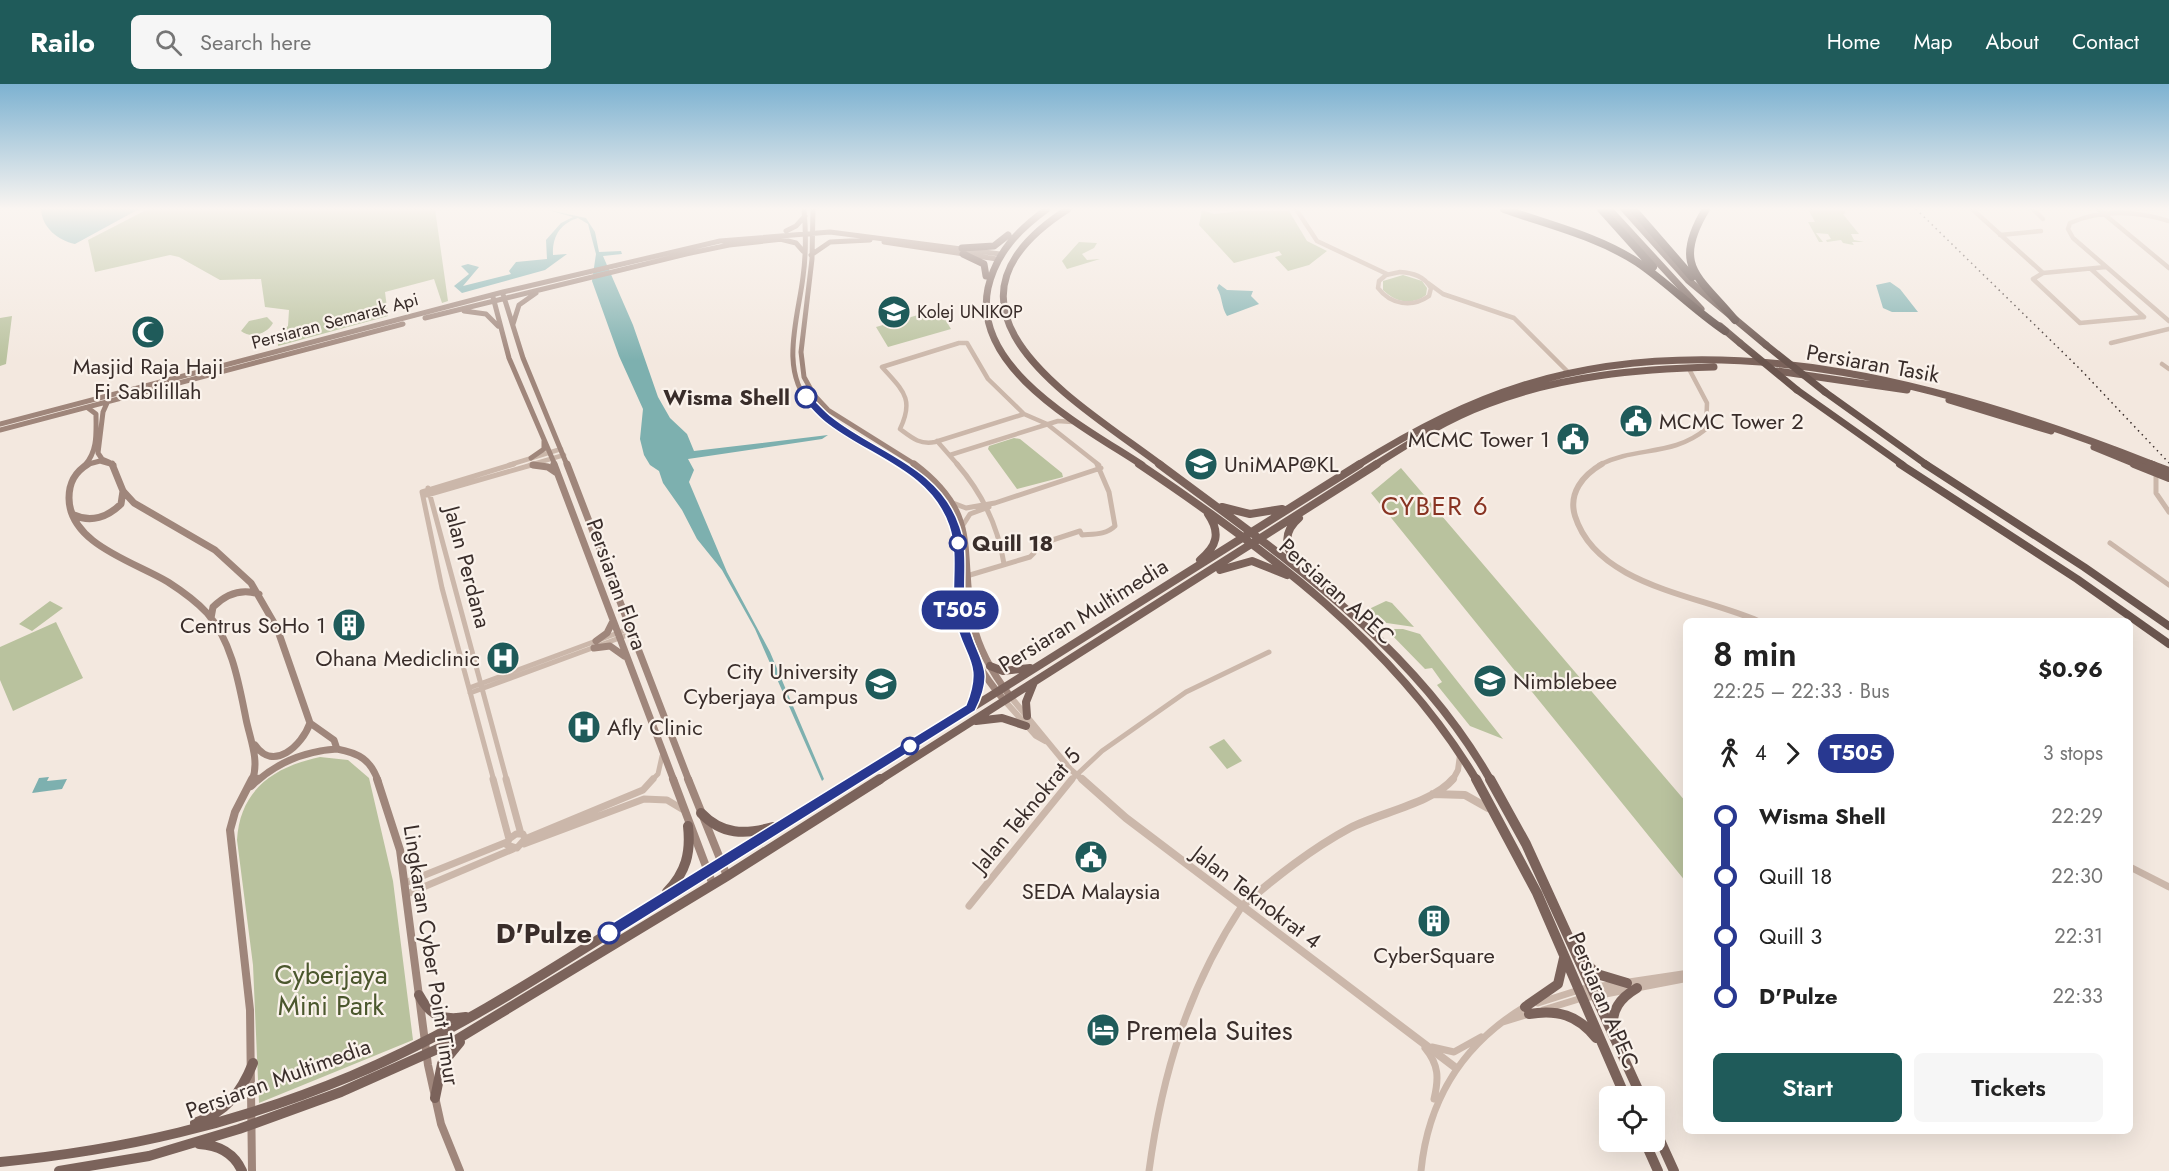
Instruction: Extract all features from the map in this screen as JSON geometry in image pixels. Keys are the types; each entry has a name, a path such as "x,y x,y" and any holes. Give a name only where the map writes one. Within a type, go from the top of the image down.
{"highway":[{"path":"1632,260 1705,319 1725,331"},
{"path":"1644,260 1674,288 1797,390 1904,466 2083,581 2169,644"},
{"path":"1653,260 1695,304"},
{"path":"1669,260 1713,302 1825,392 1910,454 2091,570 2169,626"},
{"path":"1677,260 1713,302"},
{"path":"1688,260 1696,275 1735,320"}],"main road":[{"name":"Persiaran Semarak Api","path":"503,295 645,260"},
{"name":"Persiaran Semarak Api","path":"630,264 652,260"},
{"path":"806,260 794,355 794,371 798,386 823,416 911,469 933,489 944,505 954,526 959,546 962,622 979,665 981,680 971,708"},
{"path":"807,260 802,368 809,388 821,404 837,416 919,465 941,486 953,503 963,525 969,550 969,597 975,631 1000,690"},
{"path":"977,260 987,267 987,285"},
{"name":"Persiaran APEC","path":"1000,260 987,285 987,314 1000,351 1018,375 1081,424 1204,504 1309,582 1395,654 1476,756 1526,844 1571,944 1606,1054 1620,1086"},
{"path":"1004,260 1008,264 1002,282 1004,290"},
{"name":"Persiaran APEC","path":"1016,260 1004,290 1003,304 1008,328 1016,345 1032,365 1057,387 1204,504"},
{"name":"Persiaran Semarak Api","path":"0,424 493,297 564,284 586,275"},
{"path":"514,329 514,312 522,301 535,293 564,284"},
{"name":"Persiaran Flora","path":"503,295 531,381 562,452 727,876"},
{"name":"Persiaran Semarak Api","path":"0,430 431,316 493,297"},
{"name":"Persiaran Flora","path":"493,297 501,331 518,381 544,436 625,658 712,885"},
{"path":"431,316 475,311 490,316 501,331"},
{"name":"Persiaran Tasik","path":"1572,377 1647,363 1697,361 1745,363 1856,374 1990,405 2157,469 2169,478"},
{"name":"Persiaran Tasik","path":"1562,376 1688,367 1759,369 1823,377 1927,395 2050,431 2157,469 2169,471"},
{"path":"1256,541 1446,422 1562,376"},
{"path":"1248,535 1389,445 1445,414 1478,399 1562,376"},
{"path":"107,403 103,412 98,453 102,459 113,464 123,491 144,511 222,555 242,573 259,595 283,643 310,723 301,744 277,756 259,753 251,736"},
{"path":"88,408 96,414 94,454 78,470 68,485 74,515 85,533 185,594 214,623"},
{"path":"544,436 544,449 532,461 556,472"},
{"path":"78,470 96,463 113,464"},
{"path":"1309,582 1288,552 1287,532 1299,518 1353,480"},
{"path":"74,515 89,520 107,514 121,504 123,491"},
{"path":"1204,504 1250,514 1272,512 1296,503"},
{"path":"1164,587 1209,553 1217,543 1217,527 1204,504"},
{"name":"Persiaran Multimedia","path":"0,1161 82,1153 165,1137 253,1112 354,1074 424,1042 477,1013 722,863 1248,535"},
{"name":"Persiaran Multimedia","path":"59,1171 121,1162 194,1144 341,1092 426,1056 477,1028 727,876 1256,541"},
{"path":"1155,604 1227,567 1245,562 1264,564 1309,582"},
{"name":"Persiaran APEC","path":"1309,582 1384,660 1460,755 1500,818 1564,956 1615,1041 1636,1086"},
{"path":"252,1171 253,1064 245,945 230,830 235,809 256,770 251,736 228,652 211,612 221,599 242,591 259,595"},
{"path":"595,644 609,630 612,623"},
{"path":"595,644 610,646 625,658"},
{"path":"979,665 1007,698"},
{"path":"990,666 1010,671 1039,665"},
{"path":"1027,716 1027,696 1034,681"},
{"path":"967,724 1000,717 1015,720 1026,726"},
{"name":"Lingkaran Cyber Point Timur","path":"310,723 334,740 338,749 354,752 366,758 376,771 400,850 426,1056 441,1124 460,1171"},
{"path":"245,792 261,777 286,761 306,753 338,749"},
{"path":"701,813 715,826 732,833 754,833 789,821"},
{"path":"640,913 672,887 684,872 690,852 688,826"},
{"path":"1571,944 1584,963 1597,974 1627,983"},
{"path":"1527,1010 1560,984 1564,956"},
{"path":"1615,1041 1611,1020 1615,1007 1623,996 1637,988"},
{"path":"419,995 426,1009 436,1017 457,1019 477,1013"},
{"path":"1527,1010 1570,1014 1586,1026 1606,1054"},
{"path":"435,1098 442,1064 457,1044 477,1028"},
{"path":"82,1153 158,1134 215,1116 238,1097 253,1064"},
{"path":"194,1144 217,1147 235,1159 242,1171"},
{"path":"1665,1151 1674,1171"},
{"path":"1649,1152 1658,1171"}],"street":[{"path":"1355,260 1377,271 1389,274 1413,274 1440,294 1490,306 1516,319 1544,345 1562,376 1572,377"},
{"path":"2028,260 2043,273"},
{"path":"2098,260 2169,321"},
{"path":"2091,269 2144,316 2080,323 2033,279 2036,274 2106,267"},
{"path":"1377,271 1383,277"},
{"path":"1389,274 1383,277 1378,288 1388,298 1410,304 1435,296 1472,302 1502,314 1525,327"},
{"path":"1425,300 1430,293 1428,283"},
{"path":"2111,343 2169,331"},
{"path":"882,367 964,343 988,379 1024,414 1047,424 1101,468 1109,492 1115,526 1113,529 1093,536 1082,535 1080,531 1034,546 1032,555 970,575"},
{"path":"2162,364 2169,369"},
{"path":"882,367 899,383 908,400 907,415 900,429 922,443 937,441 1024,414"},
{"path":"1688,367 1707,403 1706,429 1683,446 1616,459 1592,470 1575,492 1573,510 1577,523 1591,545 1624,572 1750,618"},
{"path":"1059,408 1059,420"},
{"path":"950,455 1059,420 1081,424"},
{"path":"937,441 967,473 987,506 1002,543 1004,564"},
{"name":"Jalan Perdana","path":"513,849 508,840 495,782 442,588 422,496 423,491 562,452"},
{"path":"963,525 970,514 987,506 1101,468"},
{"path":"2157,469 2157,498 2169,512"},
{"name":"Jalan Perdana","path":"429,491 523,839"},
{"path":"953,503 966,508 987,506"},
{"path":"2110,543 2169,585"},
{"path":"470,691 632,631"},
{"name":"Jalan Teknokrat 5","path":"969,906 1076,774 1116,739 1203,682 1269,652"},
{"name":"Jalan Teknokrat 4","path":"1007,698 1026,726 1046,741"},
{"name":"Jalan Teknokrat 4","path":"1007,698 1027,716 1076,774 1152,840 1456,1068"},
{"path":"481,733 493,729"},
{"path":"1149,1171 1155,1121 1177,1034 1207,966 1242,906 1277,876 1337,835 1452,781 1458,769 1460,755"},
{"path":"407,894 513,849 523,839 643,790 658,774 662,756"},
{"path":"490,764 501,759"},
{"path":"495,782 506,777"},
{"path":"1426,795 1449,793 1465,795 1480,801 1500,818"},
{"path":"405,883 508,840 523,839 644,799 667,800 682,809"},
{"path":"2133,868 2169,886"},
{"path":"1418,1040 1438,1050 1454,1052 1485,1035 1502,1022 1527,1010 1627,983 1683,976"},
{"path":"1586,993 1637,988 1683,977"},
{"path":"1421,1171 1425,1133 1436,1101 1456,1068 1485,1035"},
{"path":"1418,1040 1433,1056 1439,1071 1430,1118"}],"green space":[{"path":"92,260 149,260 95,272"},
{"path":"184,260 442,260 448,301 442,303 434,279 385,292 388,316 278,346 279,334 288,326 289,310 265,307 261,279 220,280"},
{"path":"1063,260 1098,260 1067,269"},
{"path":"1231,260 1246,260 1234,263"},
{"path":"1278,260 1316,260 1309,265 1288,271"},
{"path":"1403,275 1422,281 1427,288 1426,295 1415,301 1404,301 1398,300 1383,290 1383,281"},
{"path":"939,309 951,329 888,347 876,327"},
{"path":"12,316 6,364 0,366 0,318"},
{"path":"267,317 273,323 267,330 254,335 241,331 249,321"},
{"path":"1014,438 1020,439 1062,473 1063,477 1017,489 988,449 989,446"},
{"path":"1401,468 1683,798 1683,878 1371,493"},
{"path":"50,601 63,608 32,631 19,624"},
{"path":"1386,601 1392,603 1414,627 1380,622 1369,609"},
{"path":"56,622 83,678 13,711 0,680 0,647"},
{"path":"1386,629 1403,629 1420,634 1503,739 1470,726 1437,685 1442,682 1432,668 1425,669"},
{"path":"1224,739 1242,761 1227,769 1209,747"},
{"name":"Cyberjaya Mini Park","path":"320,757 348,760 369,778 393,881 413,1040 259,1103 253,965 237,840 240,822 252,794 274,774 303,761"}],"water":[{"path":"559,260 545,270 462,293 454,286 469,274 461,266 468,264 479,267 463,286 511,274 509,271 516,262"},
{"path":"595,260 605,260 633,325 658,397 670,418 687,434 694,451 828,435 822,439 688,459 694,470 689,482 727,572 770,652 824,779 822,781 755,629 722,570 697,539 682,510 663,483 659,471 650,465 644,455 640,439 643,409 619,356 592,281"},
{"path":"1890,282 1900,289 1918,312 1892,312 1883,308 1876,285"},
{"path":"1219,284 1227,290 1253,291 1251,296 1259,304 1227,316 1217,288"},
{"path":"49,777 47,781 67,779 62,789 32,793 39,778"}],"railway":[{"path":"1968,260 2080,369 2169,463"}],"bus line":[{"name":"T505","path":"609,933 971,708 978,691 981,680 979,665 964,633 960,615 959,546 950,515 933,489 918,474 828,420 806,397"}],"place":[{"name":"Kolej UNIKOP","path":"894,312"},
{"name":"Masjid Raja Haji Fi Sabilillah","path":"148,332"},
{"name":"Wisma Shell","path":"806,397"},
{"name":"MCMC Tower 2","path":"1636,421"},
{"name":"MCMC Tower 1","path":"1573,439"},
{"name":"UniMAP@KL","path":"1201,464"},
{"name":"Quill 18","path":"958,543"},
{"name":"Centrus SoHo 1","path":"349,625"},
{"name":"Ohana Mediclinic","path":"503,658"},
{"name":"Nimblebee","path":"1490,681"},
{"name":"City University Cyberjaya Campus","path":"881,684"},
{"name":"Afly Clinic","path":"584,727"},
{"name":"SEDA Malaysia","path":"1091,857"},
{"name":"CyberSquare","path":"1434,921"},
{"name":"D'Pulze","path":"609,933"},
{"name":"Premela Suites","path":"1103,1030"}],"district":[{"name":"CYBER 6","path":"1435,506"}]}
